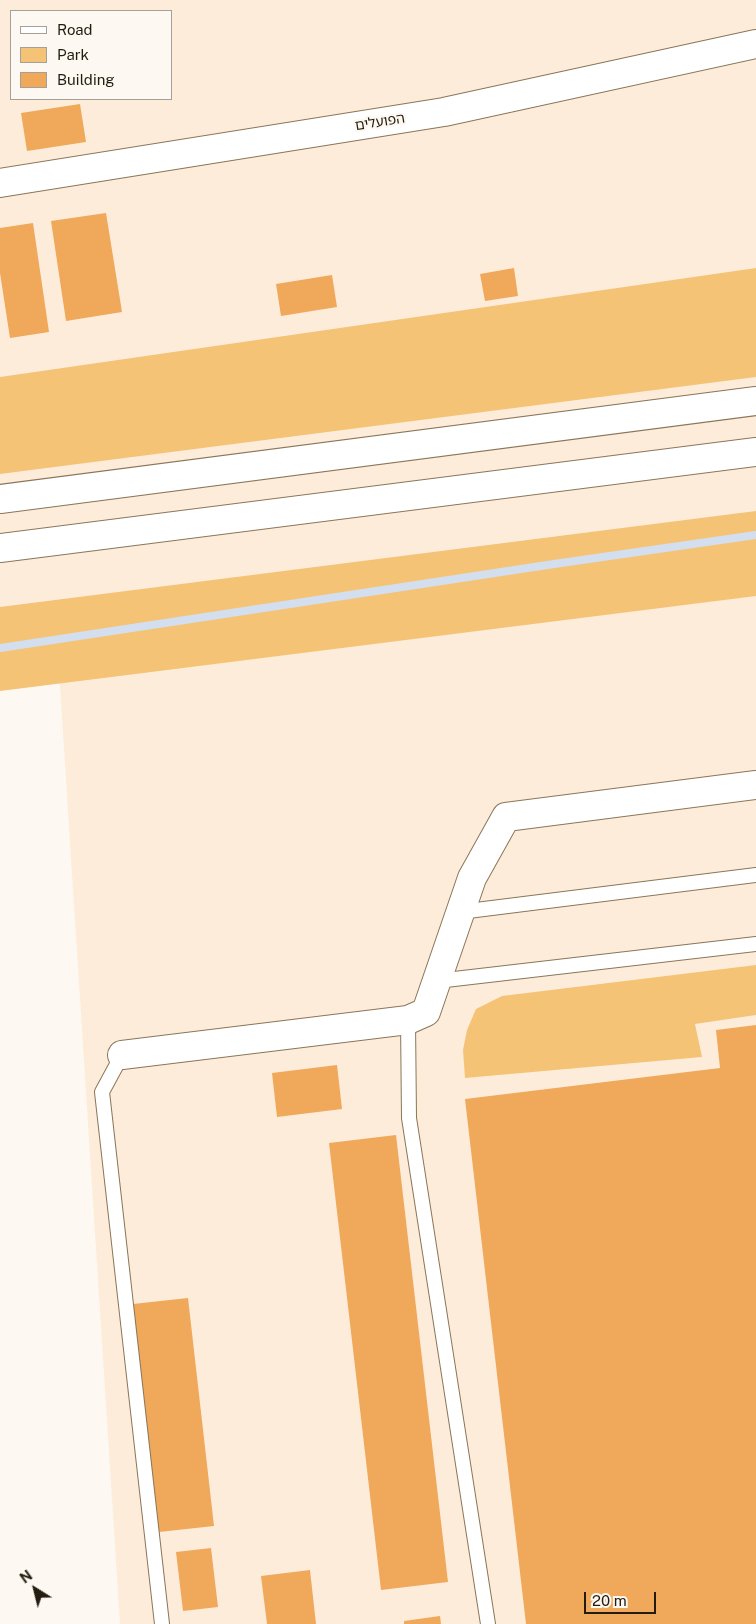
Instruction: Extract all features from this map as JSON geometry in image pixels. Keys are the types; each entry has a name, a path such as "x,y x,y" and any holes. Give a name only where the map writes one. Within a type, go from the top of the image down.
{"main road":[{"name":"הפועלים","path":"0,183 444,112 756,44"},
{"path":"0,499 756,401"},
{"path":"0,548 756,452"},
{"path":"122,1055 408,1020 426,1012 472,878 506,817 756,785"}],"lane":[{"path":"460,912 756,876"},
{"path":"437,981 756,944"},
{"path":"408,1020 409,1118 488,1624"},
{"path":"122,1055 102,1092 162,1624"}],"shaded area":[{"path":"0,0 756,0 756,1624 120,1624 59,671 0,676"}],"green space":[{"path":"756,268 756,377 0,474 0,377"},
{"path":"756,511 756,596 0,691 0,607"},
{"path":"756,965 756,1015 695,1024 702,1057 465,1078 463,1050 467,1030 476,1009 502,996"}],"building":[{"path":"80,104 86,142 27,151 21,113"},
{"path":"106,213 122,312 66,321 51,221"},
{"path":"33,223 49,332 10,338 0,273 0,228"},
{"path":"514,268 518,296 485,301 480,274"},
{"path":"332,275 337,307 281,316 276,284"},
{"path":"756,1025 756,1624 526,1624 465,1099 720,1068 716,1030"},
{"path":"337,1065 342,1109 277,1117 272,1073"},
{"path":"396,1135 448,1582 381,1590 329,1143"},
{"path":"188,1298 214,1526 159,1532 133,1304"},
{"path":"211,1548 218,1607 183,1611 176,1552"},
{"path":"310,1570 316,1624 267,1624 261,1576"},
{"path":"440,1616 441,1624 404,1624 404,1621"}],"waterway":[{"path":"0,648 756,535"}]}
